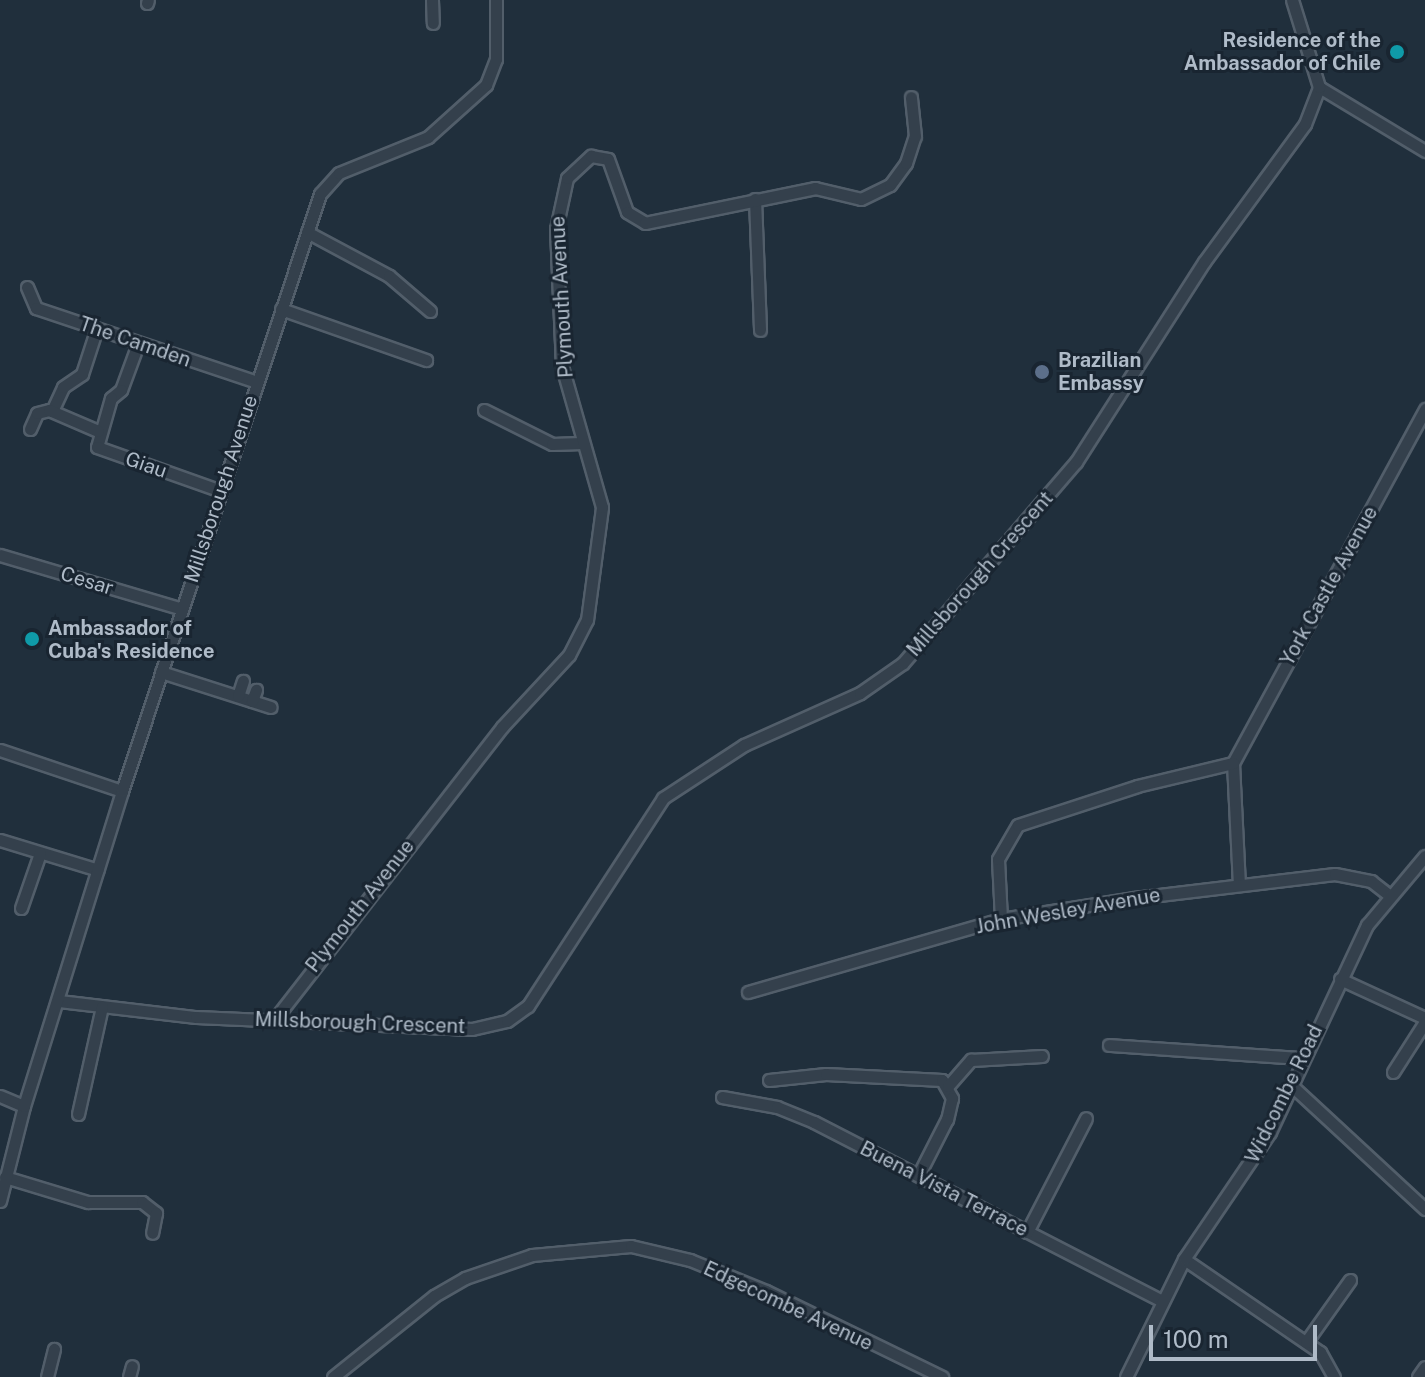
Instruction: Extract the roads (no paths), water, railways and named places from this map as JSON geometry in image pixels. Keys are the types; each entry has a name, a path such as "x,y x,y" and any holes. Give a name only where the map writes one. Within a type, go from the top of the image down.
{"street":[{"path":"432,0 433,23"},
{"name":"Millsborough Avenue","path":"0,1201 24,1106 216,489 257,382 326,182 428,137 486,85 496,59 496,0"},
{"path":"1292,0 1319,87 1425,151"},
{"name":"Millsborough Crescent","path":"59,1001 274,1020 472,1029 507,1021 528,1006 663,798 744,745 860,693 903,663 952,611 1076,462 1204,262 1305,124 1319,87"},
{"name":"Plymouth Avenue","path":"274,1020 464,774 579,639 594,591 602,507 562,367 556,229 567,178 591,156 608,159 627,212 645,223 815,188 861,199 890,185 913,149 916,123 911,97"},
{"path":"755,199 760,330"},
{"path":"307,232 389,276 430,311"},
{"name":"The Camden","path":"27,287 36,308 257,382"},
{"path":"281,309 426,360"},
{"path":"30,429 37,413 52,411 63,387 82,374 94,336"},
{"path":"98,431 135,352"},
{"name":"York Castle Avenue","path":"1233,763 1425,409"},
{"path":"484,410 552,444 582,443"},
{"name":"Giau","path":"52,411 98,431 95,443 102,450 216,489"},
{"name":"Cesar","path":"0,555 178,608"},
{"path":"161,672 238,696 254,695 271,707"},
{"path":"238,696 243,681"},
{"path":"0,750 122,791"},
{"path":"1001,919 998,859 1018,825 1137,786 1233,763 1239,885"},
{"path":"0,840 98,870"},
{"path":"21,908 40,853"},
{"name":"Widcombe Road","path":"1126,1377 1160,1300 1184,1259 1250,1168 1367,925 1425,856"},
{"name":"John Wesley Avenue","path":"748,992 1001,919 1335,874 1371,881 1390,896"},
{"path":"1340,979 1425,1020 1393,1072"},
{"path":"78,1114 102,1007"},
{"path":"1109,1045 1302,1058"},
{"path":"919,1174 947,1119 948,1086 971,1060 1042,1056"},
{"path":"769,1080 890,1076 929,1078 948,1086"},
{"path":"1291,1085 1425,1209"},
{"path":"0,1096 24,1106"},
{"name":"Buena Vista Terrace","path":"722,1097 793,1113 919,1174 1160,1300"},
{"path":"1027,1232 1086,1118"},
{"path":"5,1177 88,1202 142,1202 156,1213 152,1233"},
{"name":"Edgecombe Avenue","path":"333,1377 434,1296 465,1278 532,1255 631,1246 690,1260 766,1291 942,1377"},
{"path":"1184,1259 1306,1342 1327,1359 1334,1377"},
{"path":"1306,1342 1350,1280"},
{"path":"47,1377 54,1349"},
{"path":"1418,1377 1425,1367"}],"place":[{"name":"Residence of the Ambassador of Chile","path":"1397,52"},
{"name":"Brazilian Embassy","path":"1042,372"},
{"name":"Ambassador of Cuba's Residence","path":"32,639"}]}
